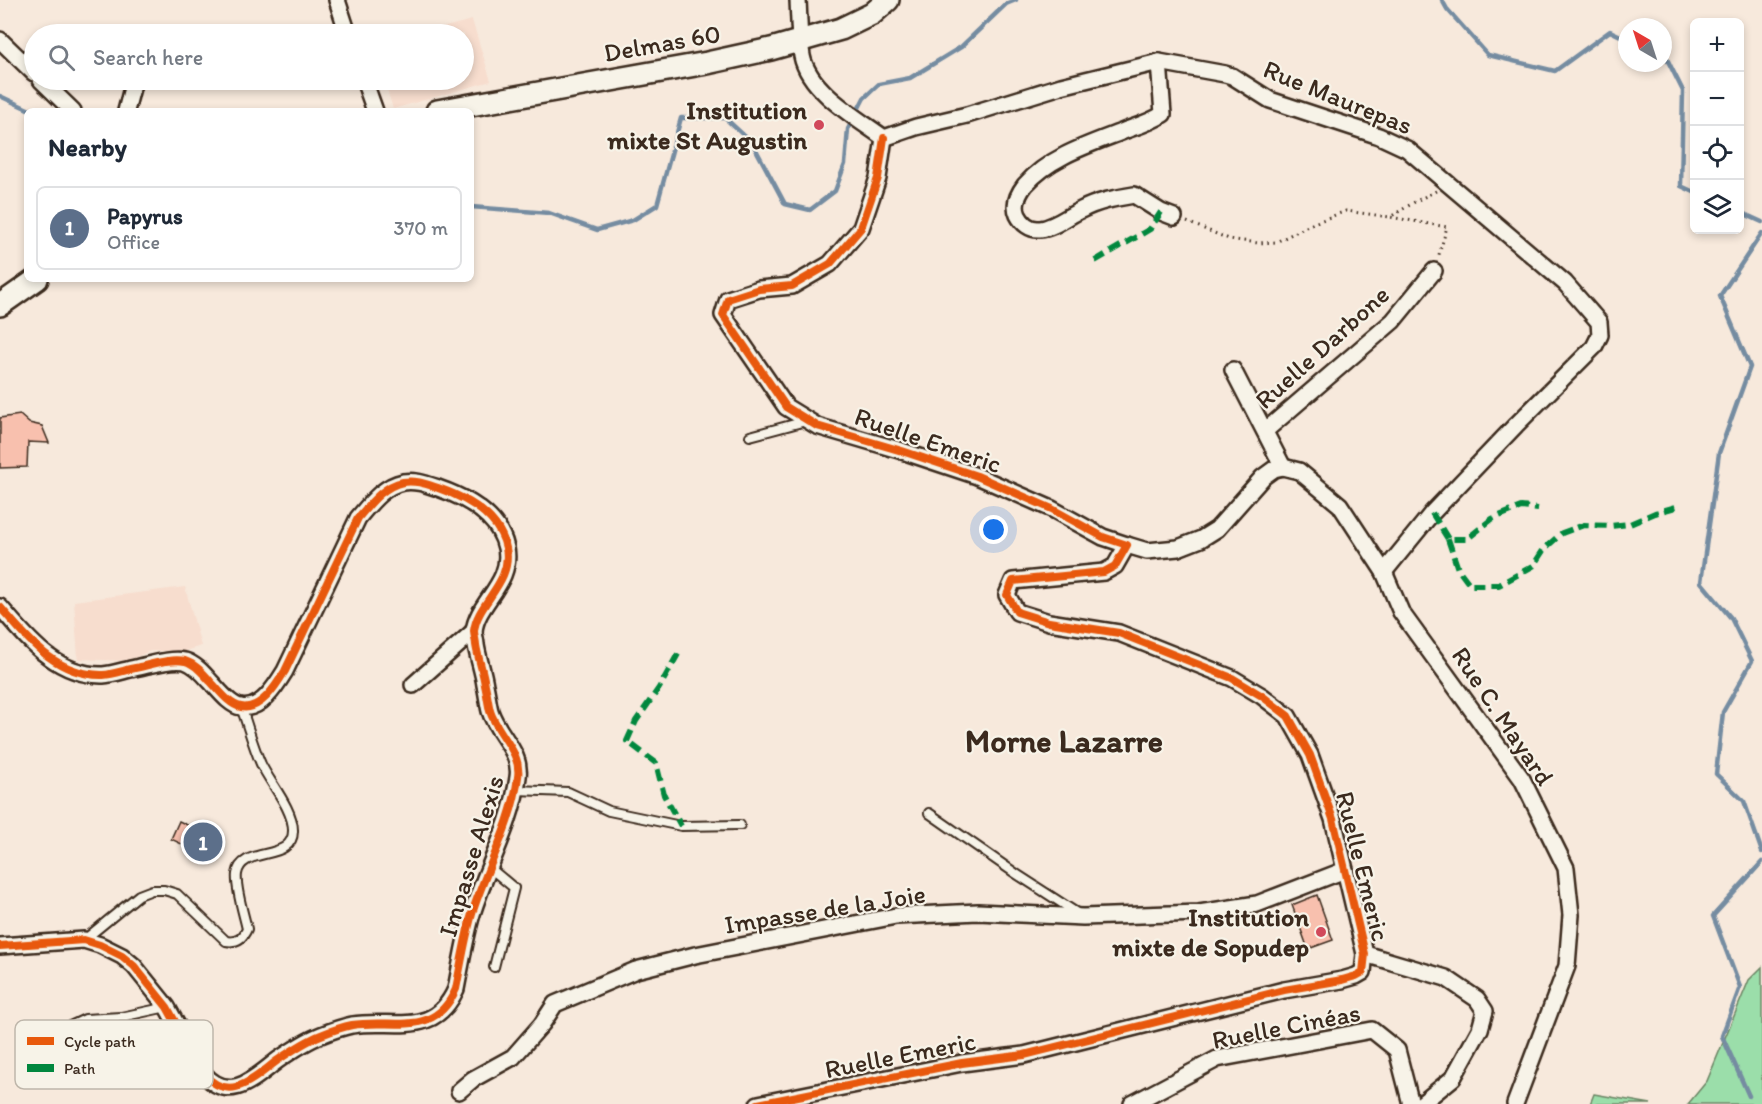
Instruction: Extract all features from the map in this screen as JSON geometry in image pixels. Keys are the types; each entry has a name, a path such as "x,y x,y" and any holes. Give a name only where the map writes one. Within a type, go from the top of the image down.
{"street":[{"path":"336,0 344,24"},
{"path":"798,0 802,55 813,81 844,109 884,138"},
{"name":"Delmas 60","path":"454,108 706,63 771,49 841,29 872,14 888,0"},
{"path":"0,40 24,64"},
{"path":"1159,62 1163,114 1054,161 1023,188 1017,196 1016,207 1026,225 1033,229 1042,229 1108,199 1134,195 1161,212 1174,217"},
{"name":"Rue Maurepas","path":"884,138 1060,86 1159,62 1232,76 1270,100 1379,136 1407,148 1565,283 1599,322 1600,335 1594,347 1432,513 1384,572"},
{"path":"51,90 70,108"},
{"path":"127,108 131,90"},
{"path":"368,90 374,108"},
{"name":"Ruelle Emeric","path":"758,1104 963,1063 1024,1055 1284,990 1342,980 1363,972 1365,954 1333,819 1310,755 1288,717 1262,696 1232,678 1119,633 1049,622 1017,612 1007,595 1013,580 1104,572 1115,566 1127,545 1103,537 1052,509 977,476 806,421 786,407 723,315 728,299 759,289 792,286 830,264 861,228 878,178 884,138"},
{"name":"Ruelle Darbone","path":"1265,430 1393,321 1434,272"},
{"path":"0,305 32,282"},
{"path":"1127,545 1147,551 1178,548 1202,539 1217,529 1263,477 1274,469 1283,467 1233,370"},
{"name":"Rue C. Mayard","path":"1283,467 1299,471 1340,505 1384,572 1401,612 1522,779 1566,868 1571,915 1567,966 1515,1104"},
{"path":"0,607 35,647 54,662 70,669 104,675 172,661 184,661 203,673 226,698 241,707 250,706 272,692 285,671 358,519 372,501 387,489 402,482 417,481 460,496 476,506 500,533 506,550 505,568 500,582 474,631 413,685"},
{"name":"Impasse Alexis","path":"213,1084 223,1088 235,1088 248,1083 297,1047 320,1035 352,1025 419,1022 431,1019 451,1000 456,989 472,914 502,839 519,774 518,762 497,728 490,711 474,631"},
{"name":"Impasse de la Joie","path":"459,1091 473,1079 513,1057 542,1024 555,1004 636,970 695,955 896,916 978,912 1083,917 1199,913 1257,904 1345,870"},
{"path":"0,946 84,940"},
{"name":"Impasse Alexis","path":"84,940 122,956 134,966 167,1007 174,1020"},
{"path":"1365,954 1446,978 1477,999 1485,1011 1480,1029 1453,1078 1421,1104"},
{"name":"Ruelle Cinéas","path":"1132,1104 1217,1059 1372,1030 1397,1050 1411,1104"}],"lane":[{"path":"750,436 806,421"},
{"path":"84,940 140,895 152,890 164,890 177,894 226,941 232,943 244,936 247,929 236,878 240,866 245,861 282,849 288,845 293,833 288,812 261,764 241,707"},
{"path":"516,790 568,792 609,811 681,826 740,825"},
{"path":"930,813 1014,873 1083,917"},
{"path":"490,868 514,888 494,967"},
{"path":"83,1020 121,1017 167,1007"}],"path":[{"path":"1389,217 1448,185"},
{"path":"1174,217 1229,239 1258,243 1276,242 1314,223 1346,211 1447,227 1434,272"}],"shaded area":[{"path":"472,20 473,24 457,24"},
{"path":"474,26 491,81 474,86"},
{"path":"387,90 460,90 396,108 393,108"},
{"path":"185,587 201,646 185,651 150,651 128,661 78,659 74,601"}],"green space":[{"path":"1762,967 1762,1104 1688,1104 1707,1081 1749,980"},
{"path":"1594,1094 1651,1104 1590,1104"}],"building":[{"path":"20,415 29,423 42,426 49,443 28,442 27,467 0,468 0,418"},
{"path":"179,821 216,839 207,856 171,839"},
{"path":"1317,895 1333,940 1308,949 1292,905"}],"waterway":[{"path":"474,207 549,213 597,230 633,220 657,205 681,118 725,118 753,144 785,204 810,210 835,191 845,164 848,129 864,98 879,84 910,78 961,47 1006,4 1016,0"},
{"path":"1442,0 1447,9 1488,55 1555,71 1610,31 1618,35"},
{"path":"1672,69 1683,91 1681,186 1690,190"},
{"path":"0,96 26,108"},
{"path":"1744,214 1762,222"},
{"path":"1762,233 1720,296 1750,367 1719,453 1701,582 1731,618 1752,661 1723,712 1716,774 1744,801 1762,852"},
{"path":"1749,1096 1722,1036 1740,987 1713,916 1762,862"}],"marked path":[{"path":"1095,261 1150,229 1161,212"},
{"path":"1432,513 1448,539 1467,539 1492,519 1521,507 1538,509"},
{"path":"1448,539 1458,569 1470,585 1499,585 1533,566 1544,549 1562,533 1584,525 1630,524 1676,507"},
{"path":"678,654 659,688 636,721 627,741 656,763 664,795 681,826"}],"cycle path":[{"path":"758,1104 962,1063 1024,1055 1284,990 1342,980 1363,972 1365,954 1333,819 1310,755 1288,716 1262,696 1232,678 1119,633 1049,622 1017,612 1007,595 1013,581 1104,572 1115,566 1127,545 1103,537 1052,509 977,476 817,426 786,407 723,315 728,299 759,289 792,286 830,264 861,228 878,178 884,138"},
{"path":"0,607 44,653 71,669 86,674 103,675 167,661 185,661 199,669 232,703 248,707 262,701 278,683 358,518 389,487 403,482 412,482 449,492 480,509 489,517 502,536 507,560 504,572 481,611 474,633 490,711 513,751 518,777 510,812 472,914 456,989 447,1005 436,1015 424,1021 397,1024 367,1023 340,1028 299,1046 242,1085 233,1088 223,1087 213,1082"},
{"path":"0,946 84,940 100,945 122,956 134,966 167,1007 174,1020"}],"place":[{"name":"Institution mixte St Augustin","path":"819,125"},
{"name":"Papyrus","path":"203,842"},
{"name":"Institution mixte de Sopudep","path":"1321,932"}],"district":[{"name":"Morne Lazarre","path":"1064,741"}]}
